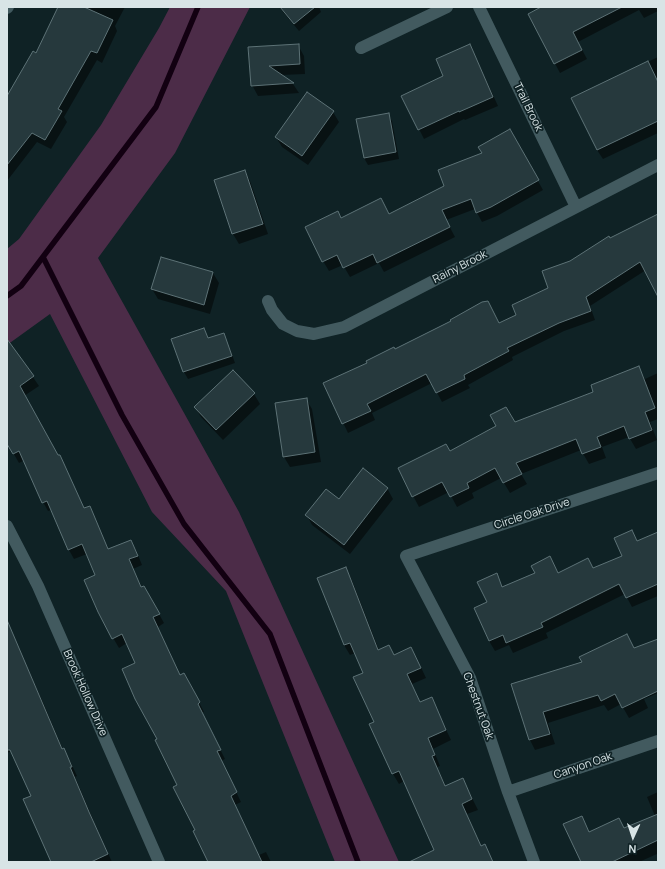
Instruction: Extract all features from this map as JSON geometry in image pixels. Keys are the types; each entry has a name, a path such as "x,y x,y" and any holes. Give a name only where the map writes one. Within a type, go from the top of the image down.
{"street":[{"path":"361,48 447,7"},
{"name":"Trail Brook","path":"479,7 576,207"},
{"name":"Rainy Brook","path":"268,301 272,310 283,324 297,331 314,334 344,326 658,165"},
{"name":"Circle Oak Drive","path":"406,556 658,473"},
{"name":"Brook Hollow Drive","path":"7,526 38,586 159,862"},
{"name":"Chestnut Oak","path":"406,556 470,678 508,792 534,862"},
{"name":"Canyon Oak","path":"508,792 658,741"}],"shaded area":[{"path":"170,7 250,7 175,153 98,258 239,512 399,862 335,862 226,591 152,512 50,314 7,345 7,249 19,239 101,125"}],"building":[{"path":"58,7 84,7 113,20 97,53 91,51 58,109 62,111 45,140 32,133 7,165 7,96 33,51 36,53"},
{"path":"280,7 315,7 294,24"},
{"path":"541,7 622,7 573,32 582,50 554,64 528,14"},
{"path":"299,44 300,64 269,66 294,83 251,86 248,47"},
{"path":"470,44 493,97 418,130 401,96 443,76 436,59"},
{"path":"648,61 658,82 658,121 597,150 571,98"},
{"path":"307,92 334,111 302,156 275,137"},
{"path":"389,113 396,152 364,158 356,119"},
{"path":"510,129 539,180 491,207 476,213 471,199 442,210 450,227 377,263 373,254 343,268 337,255 322,262 305,227 338,211 341,218 381,198 389,214 444,186 438,170 482,153 478,147"},
{"path":"245,170 263,224 232,234 214,180"},
{"path":"658,214 658,297 640,262 586,297 591,311 559,323 507,348 509,351 464,375 465,379 436,393 426,374 367,404 371,411 342,424 323,383 367,363 366,361 394,347 395,349 451,321 450,320 482,302 488,301 499,323 516,315 512,305 548,288 542,271 570,261 609,236 610,238"},
{"path":"161,257 213,272 204,305 151,289"},
{"path":"204,328 208,338 224,333 232,356 183,372 171,339"},
{"path":"7,339 34,376 20,386 58,455 60,455 84,508 90,506 108,549 131,540 138,556 129,559 141,587 144,586 160,614 153,617 180,675 184,673 200,702 198,704 221,750 217,751 237,792 231,796 262,862 208,862 193,831 195,830 173,787 177,785 155,740 157,739 135,699 122,669 135,663 122,634 112,639 84,580 95,575 82,544 68,550 47,501 42,503 19,451 13,454 7,444"},
{"path":"639,366 655,408 645,412 652,430 629,439 624,426 597,437 601,447 582,454 576,439 516,463 522,474 503,483 495,468 467,483 469,488 450,497 442,482 412,497 398,468 446,444 450,451 496,426 490,415 506,407 515,422 593,392 591,385"},
{"path":"233,370 255,393 216,430 194,407"},
{"path":"307,398 315,452 283,457 275,403"},
{"path":"363,468 388,488 344,545 305,515 326,489 339,499"},
{"path":"632,530 637,541 658,532 658,584 626,598 619,584 541,623 543,627 506,643 503,635 489,641 474,608 487,602 477,582 497,573 502,587 535,573 531,566 550,556 558,573 588,558 593,568 622,556 614,538"},
{"path":"346,567 378,650 389,645 394,655 411,647 421,668 407,674 420,702 432,697 446,730 428,738 435,755 432,756 445,786 463,778 472,799 462,804 481,846 485,844 493,862 409,862 434,850 399,771 392,774 369,724 374,722 353,677 363,673 350,643 344,645 317,578"},
{"path":"7,620 62,749 64,748 72,767 70,767 108,854 91,862 51,862 23,799 31,796 10,750 7,750"},
{"path":"627,634 634,648 658,639 658,691 622,708 615,694 601,701 598,695 543,712 550,734 529,740 511,684 582,662 579,657"},
{"path":"658,814 658,840 612,862 581,862 563,824 582,816 589,832 619,818 624,828"}],"waterway":[{"path":"7,296 21,286 156,107 198,7"},
{"path":"43,257 122,415 184,524 270,634 358,862"}]}
